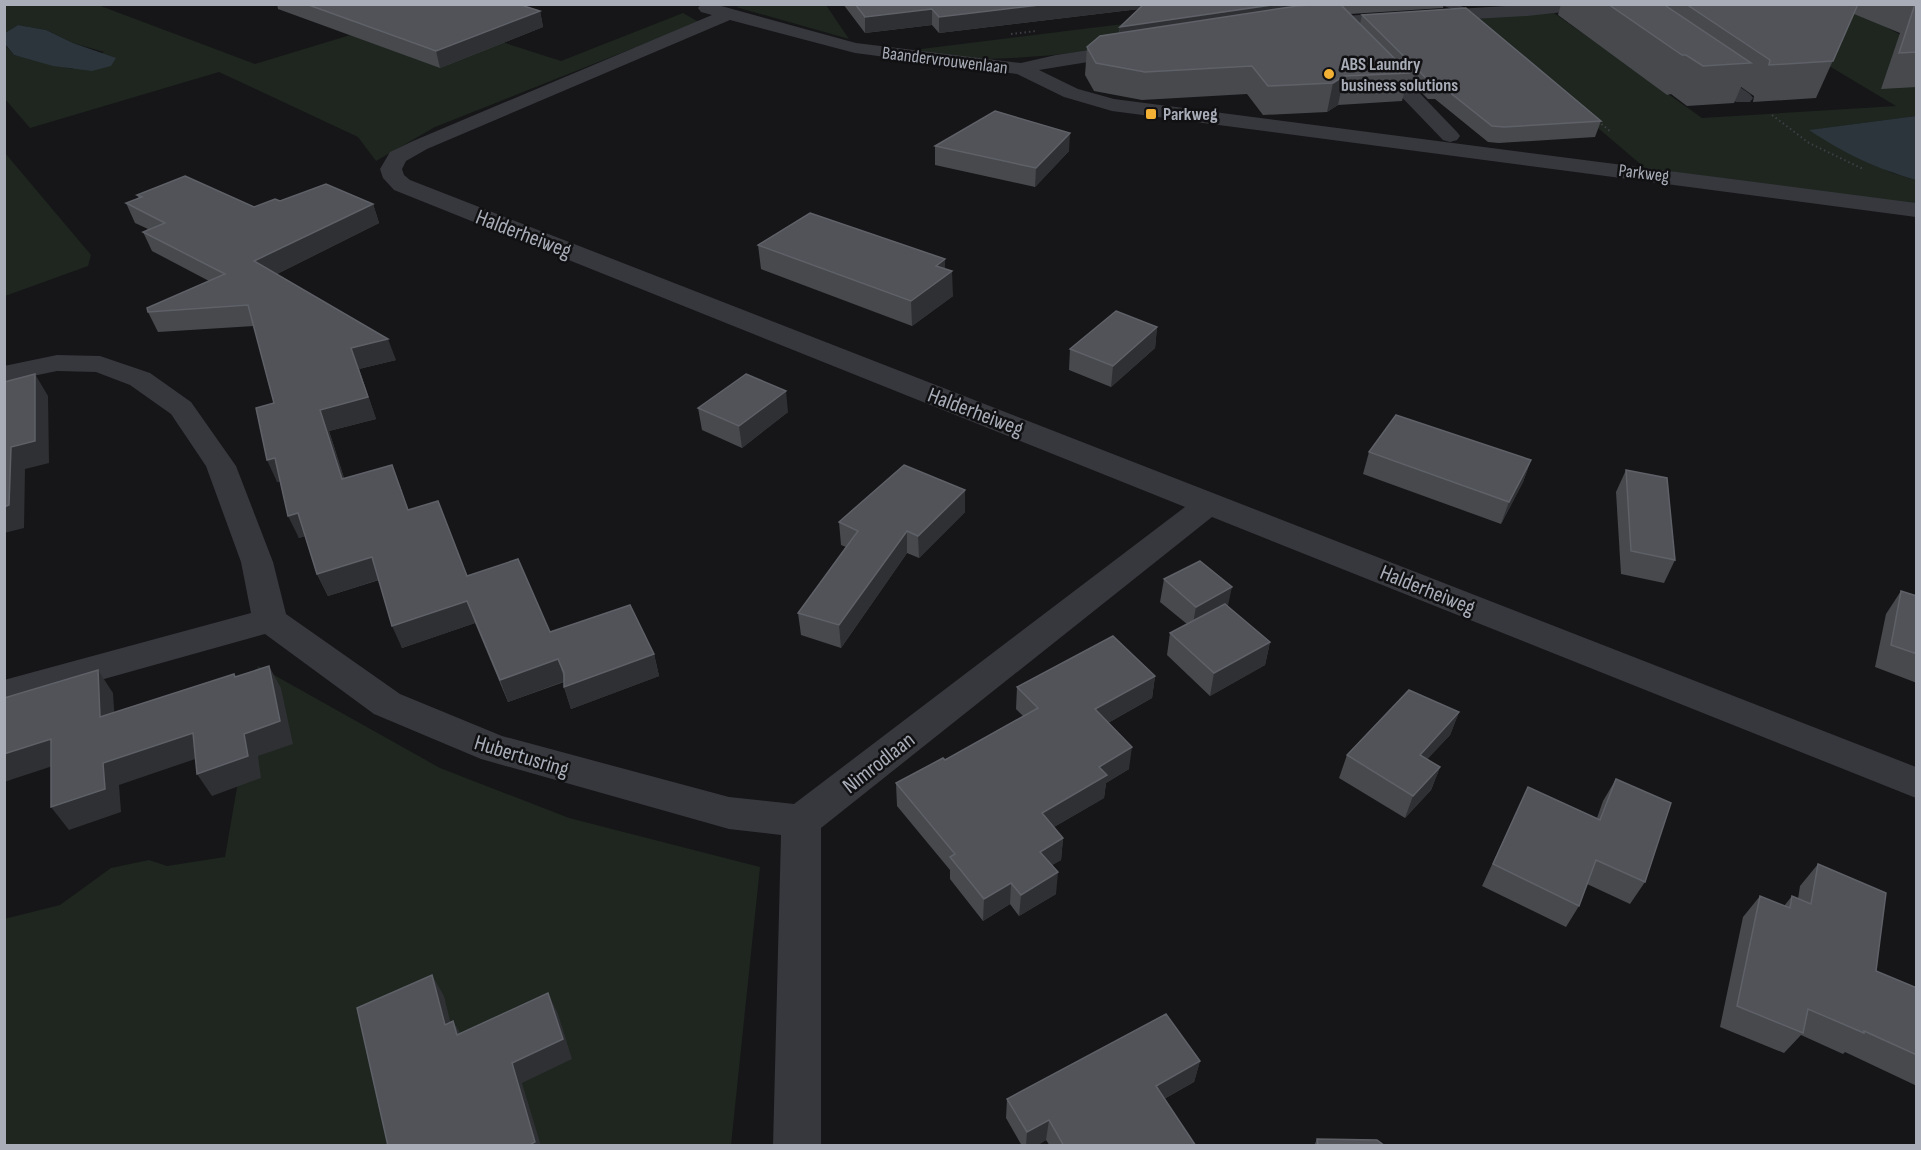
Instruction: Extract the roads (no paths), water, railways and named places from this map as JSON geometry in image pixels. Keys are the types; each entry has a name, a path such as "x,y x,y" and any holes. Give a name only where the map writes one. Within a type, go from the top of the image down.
{"street":[{"path":"1292,25 1591,4"},
{"name":"Baandervrouwenlaan","path":"698,5 855,48 1021,69 1056,61 1148,47"},
{"path":"1325,5 1450,136"},
{"name":"Halderheiweg","path":"729,14 420,145 398,157 391,169 394,178 402,185 1917,783"},
{"path":"1688,60 1743,98"},
{"name":"Parkweg","path":"1021,69 1071,93 1112,105 1917,210"},
{"path":"4,374 57,363 100,364 140,379 181,408 221,466 257,562 270,620 4,694"},
{"name":"Nimrodlaan","path":"801,821 1210,503"},
{"name":"Hubertusring","path":"270,620 387,704 494,749 729,813 801,821"},
{"path":"797,1146 801,821"}],"lane":[{"path":"1443,4 1473,14"}],"place":[{"name":"ABS Laundry business solutions","path":"1329,74"},
{"name":"Parkweg","path":"1151,114"}]}
